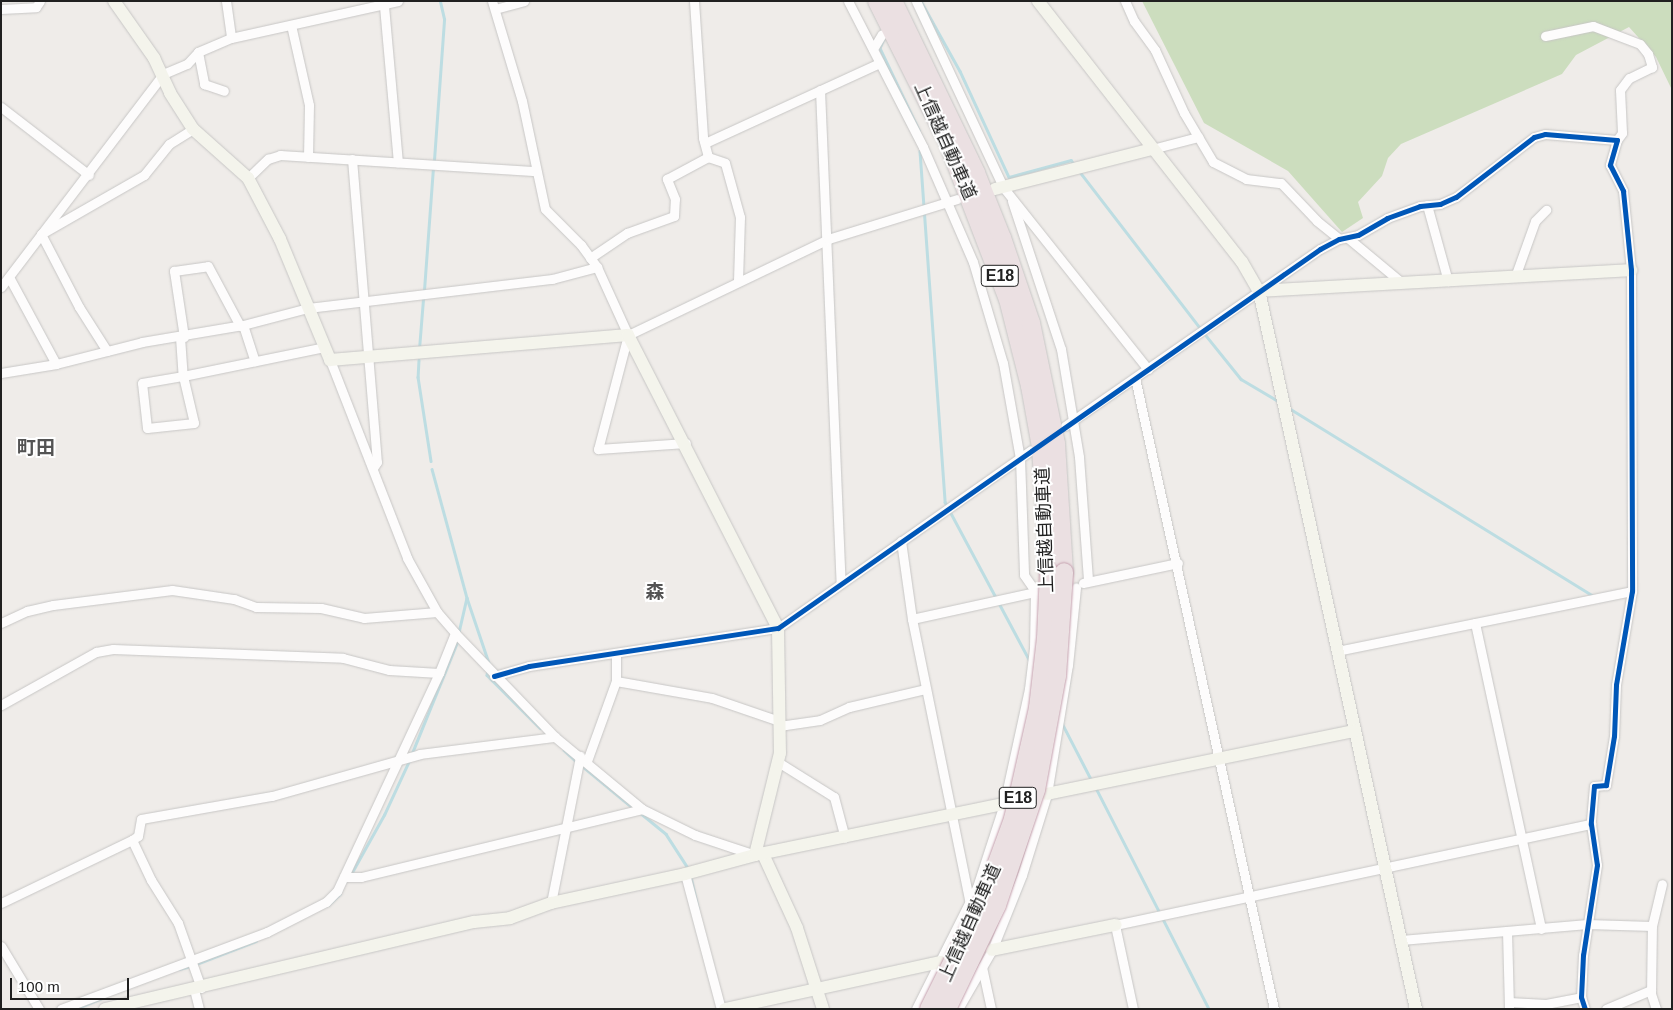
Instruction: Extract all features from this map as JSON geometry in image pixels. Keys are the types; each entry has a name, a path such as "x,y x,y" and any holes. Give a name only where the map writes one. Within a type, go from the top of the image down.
{"highway":[{"name":"上信越自動車道","path":"877,1 951,151 1008,299 1030,386 1041,448 1056,572 1038,708 1013,819 981,906 929,1009"},
{"name":"上信越自動車道","path":"893,1 976,173 1006,246 1031,323 1056,444 1057,676 1036,790 997,906 947,1009"}],"street":[{"path":"1,9 36,7 40,1"},
{"path":"114,1 163,74 170,93 193,129 222,158 248,178 280,239 373,468 407,558 437,612 494,676 556,737 642,809 694,835 759,854"},
{"path":"226,1 230,38"},
{"path":"1,287 89,175 163,74 187,64 198,52 230,38 384,6 398,1"},
{"path":"524,1 493,5 522,101 544,209 597,267 628,335 686,443 778,628 778,762 759,854 796,928 823,1009"},
{"path":"694,1 705,143 708,157"},
{"path":"848,1 952,200 973,262 1003,363 1020,458 1024,575 1035,591 1034,648 1028,690 1004,804 970,904 916,1009"},
{"path":"916,1 999,188 1012,200 1148,369"},
{"path":"1038,1 1242,262 1259,291 1416,1009"},
{"path":"1125,1 1134,21 1156,50 1198,137 1213,162 1246,179 1280,183 1317,221 1344,238 1402,283"},
{"path":"384,6 398,162"},
{"path":"291,26 309,105 308,157"},
{"path":"1545,36 1593,26 1640,44 1648,54 1652,67 1629,78 1620,90 1622,133 1617,140 1610,165 1623,191 1631,270 1632,591 1616,685 1614,736 1606,785 1594,786 1591,824 1597,865 1587,924 1581,997 1585,1009"},
{"path":"873,49 882,34"},
{"path":"198,52 204,84 224,91"},
{"path":"705,143 880,62"},
{"path":"820,90 828,239 841,584"},
{"path":"1,108 89,175"},
{"path":"41,234 144,175 169,144 193,129"},
{"path":"1065,426 1259,291 1344,238 1386,218 1427,205 1440,204 1456,197 1534,137 1545,134 1617,140"},
{"path":"999,188 1198,137"},
{"path":"248,178 273,156 537,171"},
{"path":"590,258 627,233 674,216 675,199 667,178 708,157 725,163 740,217 738,280"},
{"path":"352,159 377,462 373,468"},
{"path":"330,360 368,359 628,335 738,280 828,239 952,200"},
{"path":"1012,200 1061,349 1073,420 1088,581"},
{"path":"1427,205 1448,281"},
{"path":"1515,277 1535,221 1546,210"},
{"path":"41,234 79,307 106,351"},
{"path":"256,362 241,325 208,266 174,271 182,337 183,376 194,423 147,428 142,383 183,376 256,362 324,347"},
{"path":"1,373 56,364 106,351 241,325 308,308 552,279 597,267"},
{"path":"1259,291 1631,270"},
{"path":"9,277 56,364"},
{"path":"628,335 598,449 686,443"},
{"path":"1135,378 1178,563 1274,1009"},
{"path":"494,676 529,666 778,628 1031,450"},
{"path":"901,541 912,619 970,904"},
{"path":"912,619 1035,591 1076,587 1088,581 1178,563"},
{"path":"958,1009 992,950 1022,875 1047,794 1068,665 1076,587"},
{"path":"1,623 28,611 53,605 172,590 234,599 256,607 321,608 364,618 437,612"},
{"path":"1337,651 1632,591"},
{"path":"1475,623 1541,929"},
{"path":"62,1009 192,962 267,932 326,902 337,892 439,673 455,633"},
{"path":"1,705 96,652 114,649 343,658 389,670 439,673"},
{"path":"551,903 565,827 584,759 616,681 616,654"},
{"path":"616,681 712,698 779,724 820,720 849,707 926,689"},
{"path":"1047,794 1355,731"},
{"path":"1,903 132,840 138,836 141,819 272,796 397,760 556,737"},
{"path":"778,762 834,797 845,838"},
{"path":"105,1009 474,922 510,918 551,903 685,874 759,854 845,838 1004,804"},
{"path":"344,877 361,878 642,809"},
{"path":"992,950 1115,925 1250,894 1591,824"},
{"path":"132,840 151,880 178,923 192,962 198,988 199,1009"},
{"path":"685,874 723,1009 941,962"},
{"path":"1656,1009 1651,990 1652,926 1662,884"},
{"path":"1401,940 1587,924 1652,926"},
{"path":"1115,925 1133,1009"},
{"path":"1507,932 1509,1005 1546,1004 1581,997"},
{"path":"1,946 39,1009"},
{"path":"982,967 991,1009"},
{"path":"1606,1009 1651,990"}],"green space":[{"path":"1142,1 1672,1 1672,90 1656,57 1629,27 1576,55 1562,74 1401,144 1388,158 1382,176 1358,202 1363,218 1342,232 1288,171 1204,123"}],"waterway":[{"path":"434,160 444,19 440,1"},
{"path":"921,1 960,71 1009,177 1071,160 1074,164"},
{"path":"884,39 880,48 919,130"},
{"path":"920,151 945,502 1030,661"},
{"path":"424,290 433,168"},
{"path":"1080,172 1201,329"},
{"path":"419,349 423,299"},
{"path":"1204,333 1241,379 1278,401"},
{"path":"419,360 418,377 431,461"},
{"path":"1289,408 1592,595"},
{"path":"432,469 467,598 459,632"},
{"path":"467,598 489,663"},
{"path":"412,753 457,642"},
{"path":"488,670 487,675 540,728"},
{"path":"1061,721 1092,781"},
{"path":"564,750 577,762"},
{"path":"350,876 384,815 409,761"},
{"path":"581,765 632,807"},
{"path":"1096,788 1209,1009"},
{"path":"639,812 666,834 688,868"},
{"path":"691,877 698,908"},
{"path":"328,905 340,894"},
{"path":"196,964 256,941"},
{"path":"179,969 191,966"},
{"path":"75,1009 102,998"}],"cycle path":[{"path":"494,676 529,666 778,628 1320,249 1339,239 1358,235 1387,218 1420,206 1440,204 1456,197 1534,137 1545,134 1617,140 1610,165 1623,191 1631,270 1632,591 1616,685 1614,736 1606,785 1594,786 1591,824 1597,865 1583,955 1581,997 1585,1009"}],"district":[{"name":"町田","path":"36,448"},
{"name":"森","path":"655,592"}]}
